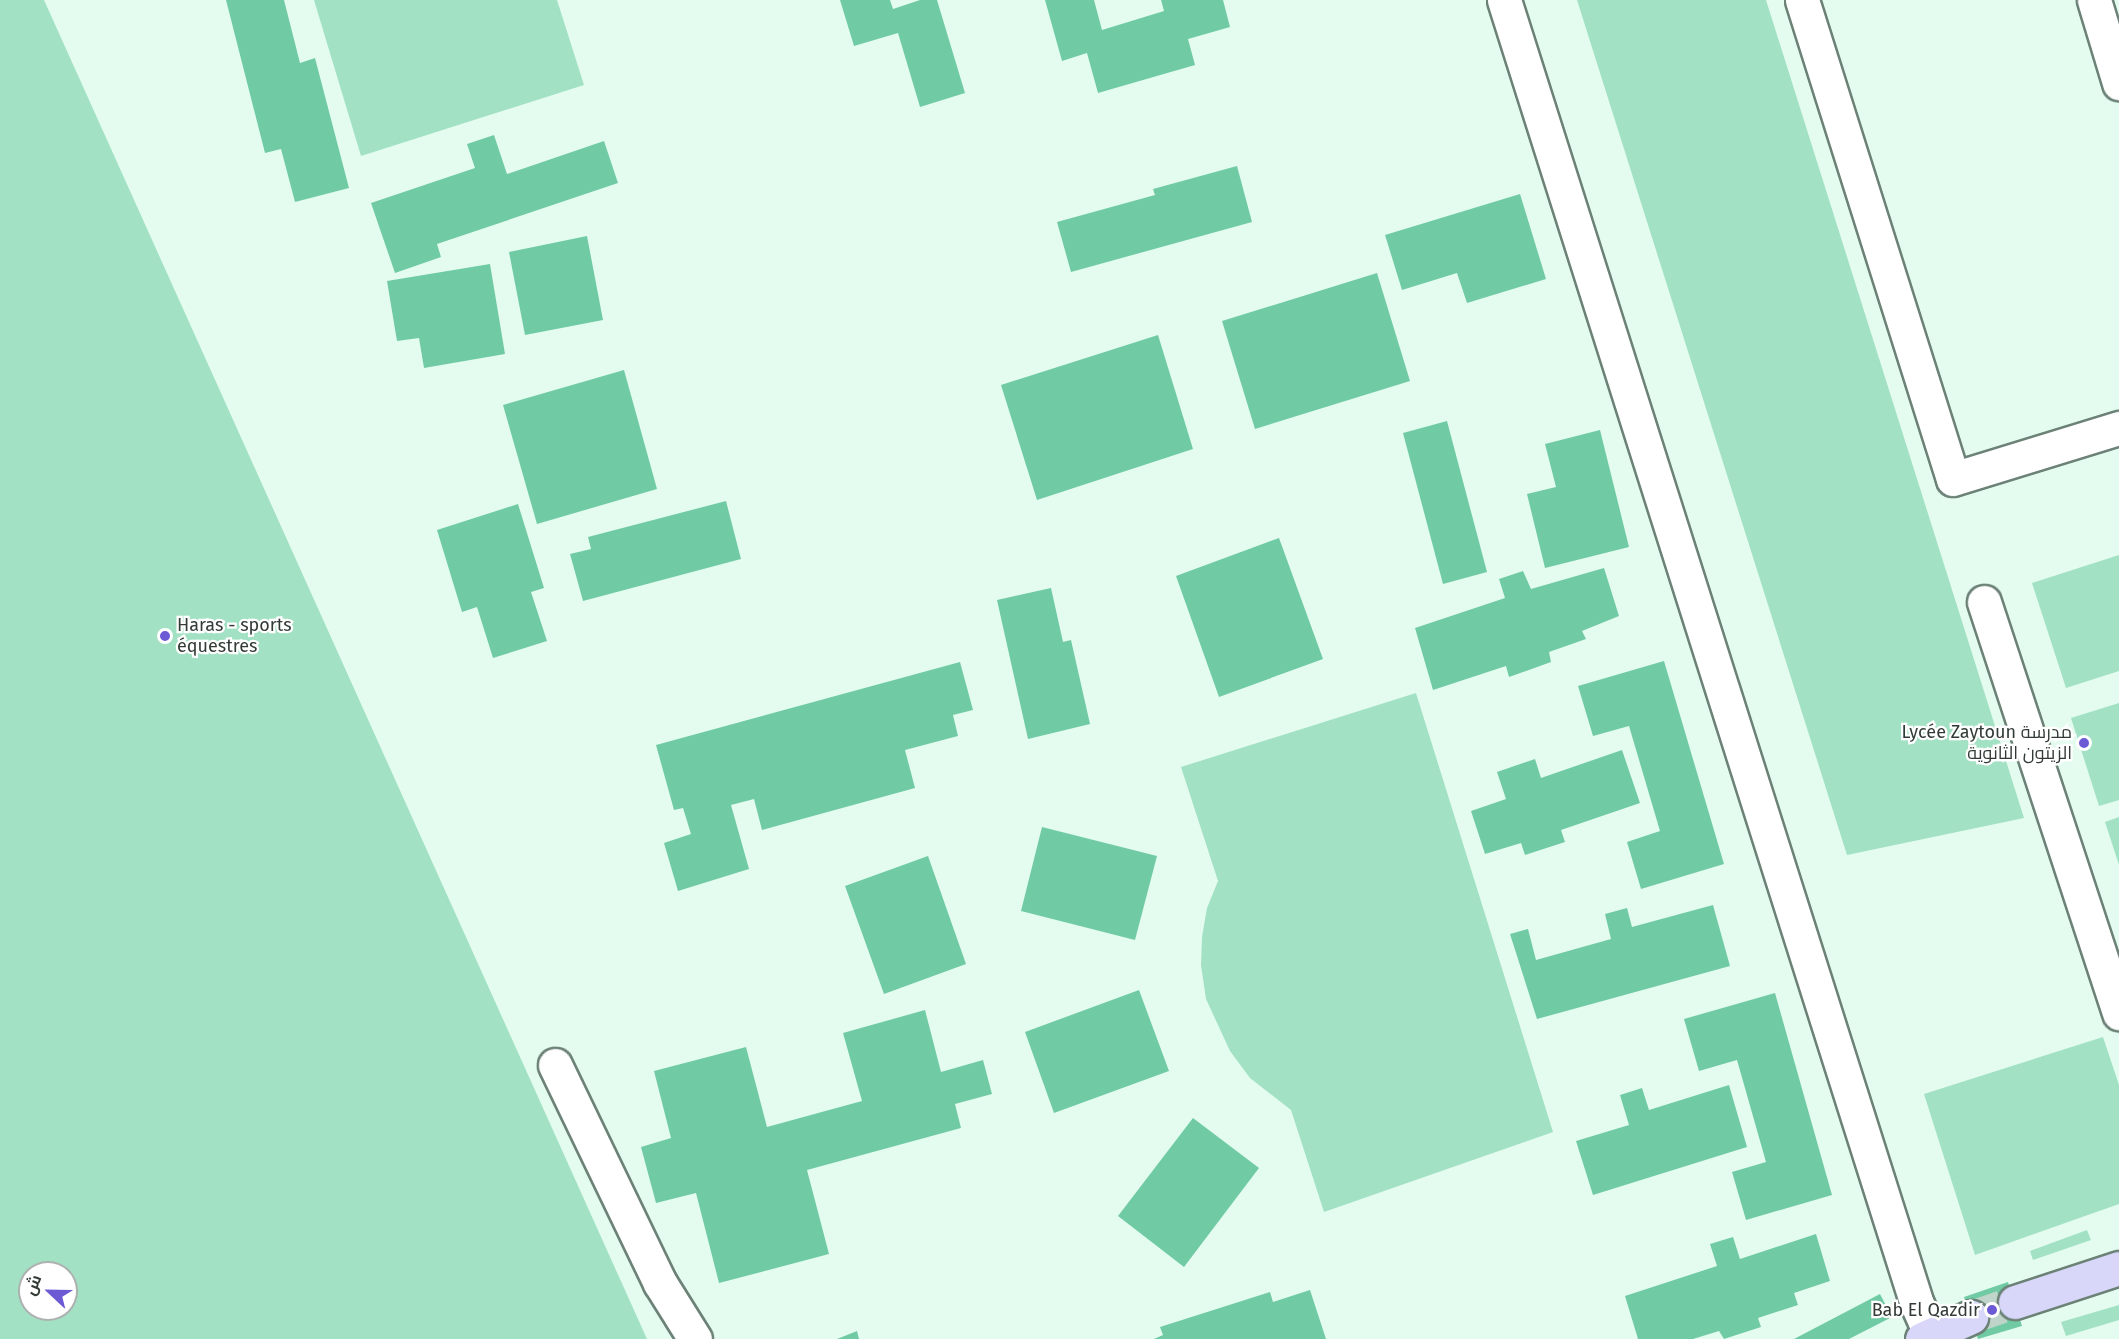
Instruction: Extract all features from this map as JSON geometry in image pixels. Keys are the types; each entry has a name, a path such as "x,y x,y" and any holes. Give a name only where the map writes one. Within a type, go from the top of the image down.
{"main road":[{"path":"2014,1302 2119,1268"},
{"path":"1926,1336 1971,1317"}],"street":[{"path":"1504,0 1926,1336"},
{"path":"1802,0 1953,480 2119,428"},
{"path":"2094,0 2119,83"},
{"path":"1984,602 2119,1013"},
{"path":"555,1065 660,1283 695,1339"}],"green space":[{"name":"Haras - sports équestres","path":"0,0 44,0 647,1339 0,1339"},
{"path":"314,0 557,0 584,85 361,156"},
{"path":"1577,0 1766,0 2024,818 1847,855"},
{"path":"2119,555 2119,671 2066,688 2032,583"},
{"path":"1416,693 1553,1132 1324,1212 1291,1110 1250,1078 1230,1051 1206,999 1201,965 1202,937 1207,908 1218,881 1181,767"},
{"path":"2119,703 2119,800 2099,806 2071,718"},
{"path":"2119,817 2119,865 2105,822"},
{"path":"2103,1037 2119,1085 2119,1204 1975,1255 1924,1094"},
{"path":"2087,1230 2091,1240 2033,1260 2030,1251"},
{"path":"2119,1305 2119,1320 2066,1336 2061,1322"}],"building":[{"path":"226,0 284,0 300,63 315,58 349,188 295,202 281,149 265,153"},
{"path":"840,0 890,0 893,9 920,0 937,0 965,93 920,107 898,33 854,46"},
{"path":"1045,0 1094,0 1102,30 1164,11 1161,0 1223,0 1230,27 1188,39 1195,65 1098,93 1087,53 1062,61"},
{"path":"494,135 507,174 604,141 618,183 437,244 441,257 395,273 371,203 475,168 467,144"},
{"path":"1237,166 1252,222 1071,272 1057,222 1155,195 1153,189"},
{"path":"1520,194 1546,279 1467,303 1457,273 1402,290 1385,235"},
{"path":"587,236 603,320 525,335 509,252"},
{"path":"490,264 505,354 424,368 419,338 397,341 387,281"},
{"path":"1377,273 1410,381 1255,429 1222,321"},
{"path":"1158,335 1193,449 1037,500 1001,385"},
{"path":"624,370 657,489 537,524 503,405"},
{"path":"1447,421 1487,572 1443,584 1403,433"},
{"path":"1600,430 1629,547 1545,568 1527,494 1556,487 1545,444"},
{"path":"726,501 741,559 583,601 570,554 591,549 588,537"},
{"path":"518,504 544,588 531,592 547,641 493,658 477,607 462,612 437,530"},
{"path":"1279,538 1323,659 1219,697 1176,576"},
{"path":"1604,568 1619,616 1582,631 1586,639 1549,652 1551,662 1509,677 1506,666 1433,690 1415,628 1505,598 1499,579 1523,571 1531,589"},
{"path":"1051,588 1063,642 1071,640 1090,724 1028,739 997,600"},
{"path":"1664,661 1724,864 1641,889 1627,842 1660,831 1629,726 1593,736 1578,686"},
{"path":"960,662 973,710 953,715 958,736 905,750 915,788 762,830 754,799 731,805 749,869 678,891 664,843 691,834 683,808 674,810 656,745"},
{"path":"1622,750 1640,803 1561,830 1565,842 1525,855 1521,843 1485,854 1471,811 1506,799 1497,772 1535,759 1541,778"},
{"path":"1042,827 1157,856 1135,940 1021,911"},
{"path":"928,856 966,964 884,994 845,886"},
{"path":"1713,905 1730,966 1537,1019 1510,934 1528,929 1536,960 1611,939 1605,914 1627,908 1632,927"},
{"path":"1139,990 1169,1071 1054,1113 1025,1032"},
{"path":"1775,993 1832,1195 1746,1220 1732,1172 1766,1162 1737,1060 1699,1071 1684,1019"},
{"path":"925,1010 941,1072 983,1060 992,1094 955,1104 961,1128 807,1170 829,1254 719,1283 696,1193 656,1203 641,1147 671,1138 654,1071 746,1047 767,1127 862,1101 843,1033"},
{"path":"1729,1085 1747,1147 1593,1195 1576,1141 1629,1125 1620,1095 1642,1088 1649,1110"},
{"path":"1193,1118 1259,1168 1184,1267 1118,1216"},
{"path":"1816,1234 1830,1281 1794,1293 1798,1305 1758,1318 1761,1327 1724,1339 1719,1331 1693,1339 1638,1339 1625,1296 1717,1266 1710,1244 1733,1237 1740,1259"},
{"name":"Bab El Qazdir","path":"2008,1282 2022,1326 1978,1339 1964,1297"},
{"path":"1310,1290 1326,1339 1154,1339 1163,1335 1160,1327 1270,1292 1273,1302"},
{"path":"1880,1294 1892,1317 1849,1339 1794,1339"},
{"path":"857,1331 859,1339 837,1339"}],"tunnel":[{"path":"1971,1317 2015,1302"}],"place":[{"name":"Haras - sports équestres","path":"165,636"},
{"name":"Lycée Zaytoun مدرسة الزيتون الثانوية","path":"2084,743"},
{"name":"Bab El Qazdir","path":"1992,1310"}]}
